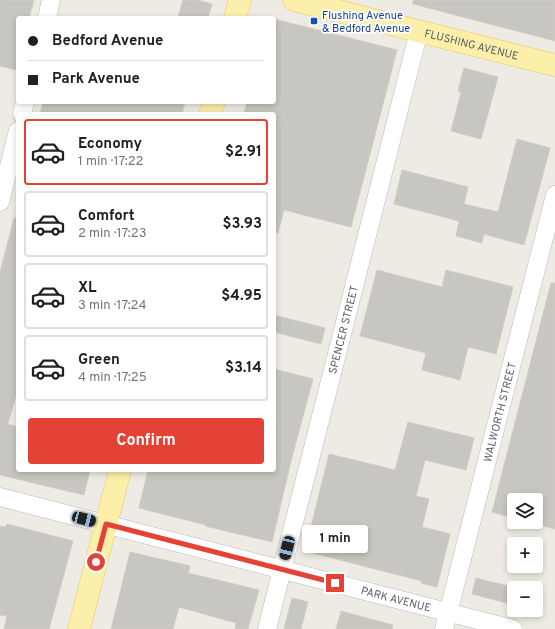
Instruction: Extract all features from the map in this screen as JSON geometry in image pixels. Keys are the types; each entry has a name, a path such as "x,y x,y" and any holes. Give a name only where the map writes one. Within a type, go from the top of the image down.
{"main road":[{"path":"236,16 240,0"},
{"name":"FLUSHING AVENUE","path":"294,0 555,65"},
{"path":"79,629 119,472"}],"street":[{"path":"47,16 51,0"},
{"name":"SPENCER STREET","path":"267,629 419,30"},
{"path":"0,202 16,139"},
{"name":"WALWORTH STREET","path":"446,621 555,195"},
{"name":"PARK AVENUE","path":"0,497 282,569 446,621 513,629"}],"building":[{"path":"0,0 34,0 30,16 16,16 16,70 0,66"},
{"path":"183,0 197,0 212,4 209,16 179,16"},
{"path":"413,0 555,0 555,41 413,4"},
{"path":"276,20 397,50 351,227 284,210 278,233 276,232 276,112 244,112 246,104 276,104"},
{"path":"464,68 498,77 481,139 451,131 461,92 458,91"},
{"path":"42,104 184,104 182,112 40,112"},
{"path":"517,139 550,148 524,245 484,234 482,243 456,236 459,221 394,204 402,170 468,187 464,204 498,212"},
{"path":"14,218 16,218 16,395 8,424 16,426 16,472 90,472 84,495 0,475 0,272"},
{"path":"377,270 442,287 446,270 513,287 496,354 468,347 460,380 422,370 426,353 360,336"},
{"path":"551,283 555,283 555,529 543,526 543,493 507,493 507,516 492,512"},
{"path":"276,316 325,328 321,344 276,333"},
{"path":"276,370 313,379 291,461 272,542 139,508 148,472 276,472"},
{"path":"408,422 474,438 466,470 425,460 416,496 429,499 422,527 450,534 437,587 421,583 422,581 305,551 329,454 395,470"},
{"path":"7,524 73,541 49,629 4,629 7,616 0,615 0,526 6,527"},
{"path":"130,552 190,566 188,573 259,590 248,629 235,629 236,623 179,607 173,629 111,629"},
{"path":"476,578 507,586 507,603 472,594"},
{"path":"292,598 308,602 301,629 284,629"},
{"path":"341,611 393,625 392,629 336,629"}],"place":[{"name":"Flushing Avenue & Bedford Avenue","path":"314,21"}],"route":[{"path":"96,562 106,524 335,583"}]}
